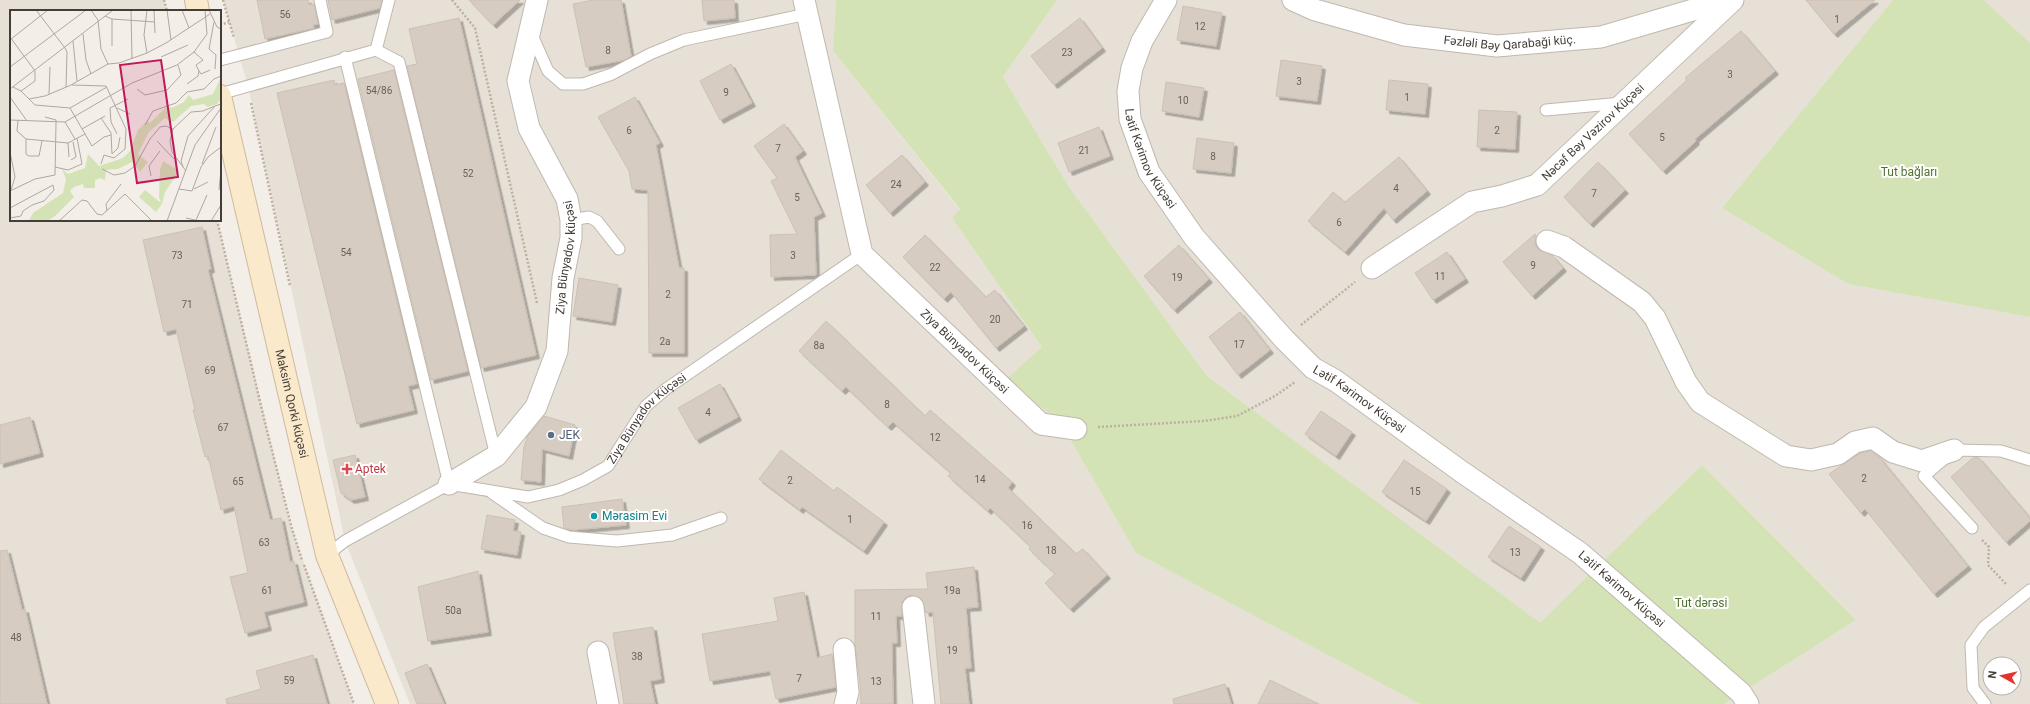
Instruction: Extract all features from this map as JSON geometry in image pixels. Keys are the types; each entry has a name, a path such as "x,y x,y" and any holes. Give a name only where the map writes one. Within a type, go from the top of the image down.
{"main road":[{"path":"196,0 198,10"},
{"name":"Maksim Qorki küçəsi","path":"221,99 327,555 387,704"}],"street":[{"name":"Ziya Bünyadov küçəsi","path":"449,484 496,456 536,407 557,351 563,278 571,238 571,220 567,199 529,128 518,81 536,10 537,0"},
{"name":"Lətif Kərimov Küçəsi","path":"1166,0 1142,41 1132,68 1128,91 1130,119 1149,172 1194,238 1284,339 1313,368 1336,381 1462,472 1580,553 1741,693 1748,704"},
{"name":"Fəzləli Bəy Qarabaği küç.","path":"1293,0 1315,10 1404,35 1497,46 1601,37 1728,0"},
{"name":"Nəcəf Bəy Vəzirov Küçəsi","path":"1372,268 1472,202 1502,196 1537,185 1733,0"},
{"path":"805,7 862,254"},
{"path":"1548,240 1564,246 1642,302 1655,318 1686,382 1700,402 1786,456 1811,460 1838,454 1855,442 1873,438 1894,452 1922,461 1954,450"},
{"name":"Ziya Bünyadov Küçəsi","path":"862,254 1041,424 1076,429"},
{"path":"913,607 924,704"},
{"path":"844,649 848,692 845,704"},
{"path":"598,652 608,704"}],"lane":[{"path":"221,60 327,32 320,0"},
{"path":"376,50 389,0"},
{"path":"530,29 548,71 563,84 583,84 612,74 650,54 684,40 805,7"},
{"path":"221,95 345,57 376,50 399,62 496,456"},
{"path":"327,555 345,541 449,484 345,57"},
{"path":"1546,110 1626,102"},
{"path":"571,220 589,217 597,221 619,249"},
{"name":"Ziya Bünyadov Küçəsi","path":"449,484 490,492 528,497 559,490 583,480 608,466 646,406 666,389 862,254"},
{"path":"1972,528 1924,476 1954,450 2001,452 2030,460"},
{"path":"490,492 543,528 569,537 617,541 672,535 721,518"},
{"path":"1985,704 1973,688 1971,645 1984,627 2030,590"}],"path":[{"path":"164,0 167,10"},
{"path":"223,0 239,55"},
{"path":"452,0 475,28 537,305"},
{"path":"221,25 230,22"},
{"path":"248,86 290,287"},
{"path":"217,221 292,529 315,598 354,704"},
{"path":"1284,339 1372,268"},
{"path":"1076,429 1126,424 1204,421 1237,416 1275,396 1313,368"},
{"path":"1972,528 1989,547 1988,565 2020,598"}],"shaded area":[{"path":"0,0 164,0 167,10 10,10 10,221 217,221 292,529 354,704 0,704"},
{"path":"223,0 836,0 833,51 960,210 952,218 1042,347 1005,381 1059,420 1136,553 1420,704 410,704 345,541 248,86"},
{"path":"1057,0 1893,0 1722,208 1848,284 2030,317 2030,704 1724,704 1856,620 1702,465 1540,624 1207,376 1069,187 1003,77"},
{"path":"1984,0 2030,0 2030,43"}],"green space":[{"name":"Tut dərəsi","path":"836,0 1057,0 1003,77 1069,187 1207,376 1540,623 1702,465 1856,620 1724,704 1420,704 1136,553 1059,420 1004,381 1042,347 952,218 960,209 833,51"},
{"name":"Tut bağları","path":"1893,0 1984,0 2030,43 2030,317 1848,284 1722,208"}],"building":[{"path":"257,0 308,0 309,5 314,4 318,24 313,25 314,28 265,39"},
{"path":"328,0 382,0 380,8 332,20"},
{"path":"469,0 520,0 493,25"},
{"path":"593,0 621,0 631,56 625,60 586,67 573,4"},
{"path":"702,0 734,0 735,18 704,21"},
{"path":"1806,0 1875,0 1834,34"},
{"path":"1183,6 1222,13 1216,46 1177,40"},
{"path":"459,18 536,355 481,368 407,66 417,64 409,29"},
{"path":"1080,18 1102,48 1054,85 1031,56"},
{"path":"1741,31 1775,71 1695,139 1696,141 1663,171 1629,134 1687,80 1685,78"},
{"path":"1281,60 1322,66 1317,101 1276,96"},
{"path":"731,64 752,103 720,120 700,81"},
{"path":"394,70 468,371 431,380 358,79"},
{"path":"334,80 335,85 344,83 417,384 408,386 414,410 357,424 277,93"},
{"path":"1389,80 1428,84 1425,114 1386,110"},
{"path":"1166,82 1204,88 1199,117 1162,111"},
{"path":"635,97 660,143 656,145 679,268 684,268 684,353 649,353 648,190 632,189 629,171 598,117"},
{"path":"1479,110 1517,112 1515,149 1477,147"},
{"path":"784,124 803,151 795,157 822,213 814,217 816,275 771,277 770,235 797,234 771,181 777,178 754,146"},
{"path":"1099,127 1110,156 1069,172 1058,143"},
{"path":"1197,138 1234,143 1231,173 1193,169"},
{"path":"902,155 925,182 890,213 866,185"},
{"path":"1399,157 1427,191 1393,220 1384,208 1345,252 1308,221 1333,192 1345,202"},
{"path":"1598,162 1625,190 1590,224 1564,197"},
{"path":"202,227 211,269 208,270 270,520 281,518 290,562 294,561 304,602 264,612 268,627 245,633 230,577 248,573 234,506 221,510 208,456 205,457 193,410 195,410 176,329 164,332 143,240"},
{"path":"1535,234 1535,244 1538,249 1553,256 1563,268 1532,296 1503,262"},
{"path":"925,235 986,297 995,290 1024,326 996,348 951,292 944,299 903,257"},
{"path":"1179,245 1209,279 1174,310 1144,276"},
{"path":"1447,252 1465,279 1433,300 1415,273"},
{"path":"579,278 618,285 612,322 573,316"},
{"path":"1240,312 1270,350 1238,375 1209,337"},
{"path":"826,321 925,416 930,410 1012,482 1008,488 1076,554 1083,549 1107,575 1070,609 1045,583 1055,574 1029,549 1031,547 990,508 988,511 948,476 951,473 893,422 888,427 846,387 842,391 799,351"},
{"path":"720,384 738,417 696,440 678,408"},
{"path":"1321,411 1352,432 1336,456 1305,434"},
{"name":"JEK","path":"544,416 575,425 569,456 542,449 541,482 521,480 524,447 528,435"},
{"path":"30,417 40,453 0,464 0,425"},
{"path":"781,450 834,491 837,487 884,522 864,551 802,507 800,510 759,479"},
{"path":"1870,451 1879,457 1968,566 1934,594 1865,509 1861,513 1829,474 1860,453"},
{"name":"Aptek","path":"355,455 365,497 351,500 341,493 333,460"},
{"path":"1974,457 1979,458 2030,518 2030,521 2006,542 1951,477"},
{"path":"1404,460 1447,489 1426,521 1382,492"},
{"name":"Mərasim Evi","path":"622,499 626,525 573,530 564,528 562,507"},
{"path":"487,515 515,520 513,531 521,532 517,555 481,549"},
{"path":"1509,526 1541,547 1521,578 1488,557"},
{"path":"7,550 22,610 25,609 47,704 0,704 0,551"},
{"path":"974,567 978,607 966,608 971,668 965,668 969,704 941,704 933,612 926,613 922,600 912,595 906,597 902,602 902,616 896,616 897,643 892,643 893,704 861,704 860,682 855,646 855,590 928,589 926,573"},
{"path":"478,571 488,632 428,641 418,587"},
{"path":"804,592 817,658 832,654 836,687 776,699 770,671 710,681 702,634 778,621 774,598"},
{"path":"653,627 661,679 650,681 655,704 624,704 613,633"},
{"path":"313,655 327,704 227,704 226,699 261,689 256,671"},
{"path":"427,664 444,704 417,704 405,673"},
{"path":"1270,680 1319,704 1258,704"},
{"path":"1225,684 1231,704 1174,704 1173,699"}],"place":[{"name":"JEK","path":"551,435"},
{"name":"Aptek","path":"347,469"},
{"name":"Mərasim Evi","path":"594,516"}]}
